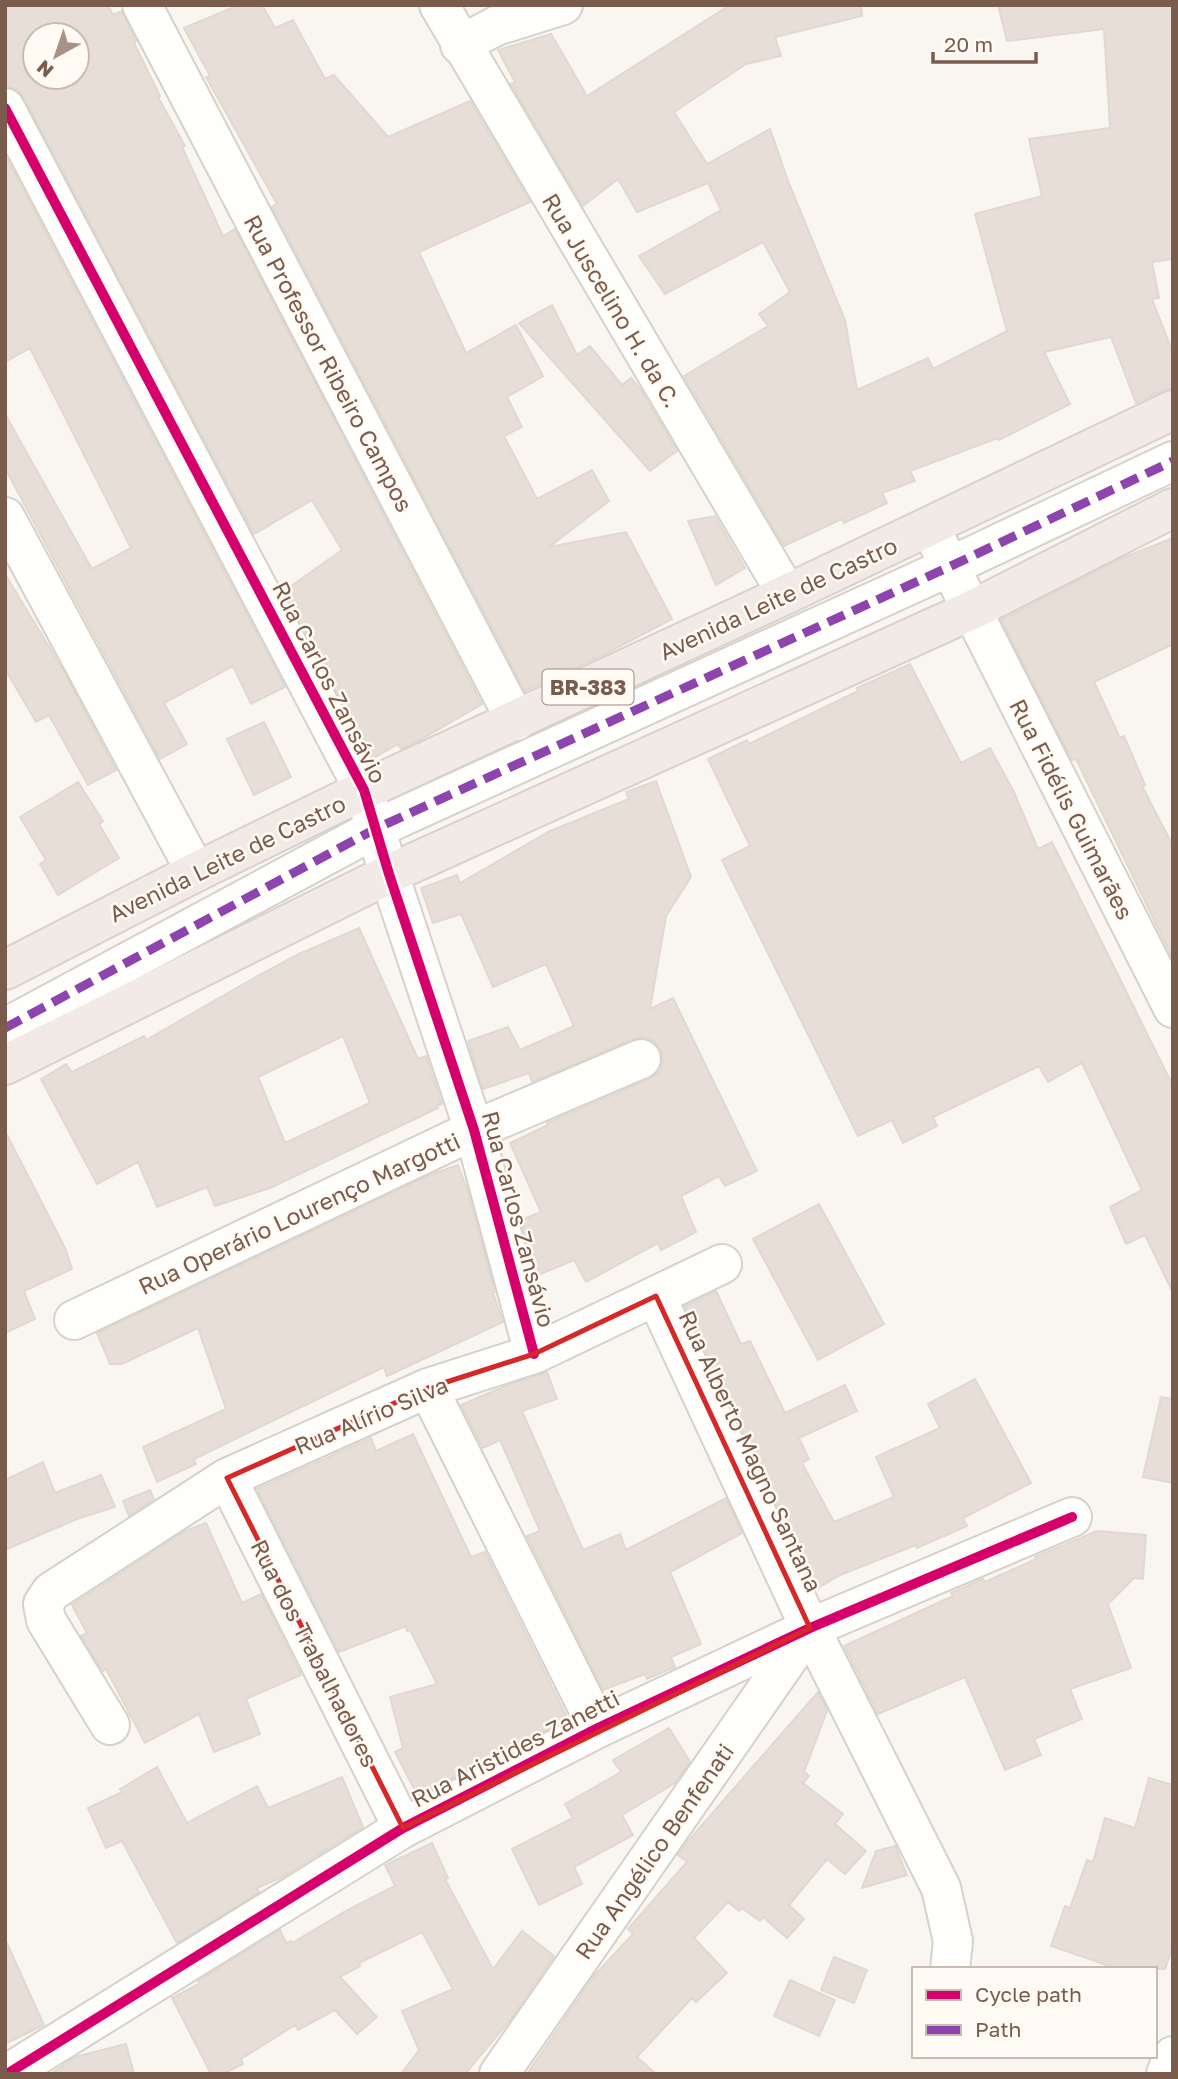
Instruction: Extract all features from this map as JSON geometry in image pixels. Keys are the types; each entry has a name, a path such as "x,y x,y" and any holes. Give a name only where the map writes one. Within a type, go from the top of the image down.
{"highway":[{"name":"Avenida Leite de Castro","path":"5,970 364,790 787,594 1173,410"},
{"path":"5,1065 389,874 972,610 1173,508"}],"street":[{"name":"Rua Professor Ribeiro Campos","path":"142,5 516,721"},
{"name":"Rua Juscelino H. da C.","path":"439,5 460,45 787,594"},
{"path":"460,45 496,26 563,5"},
{"name":"Rua Carlos Zansávio","path":"5,108 364,790 474,1130 534,1354"},
{"path":"5,1028 375,829 949,567 1173,461"},
{"path":"5,517 196,872"},
{"name":"Rua Fidélis Guimarães","path":"930,525 1173,1008"},
{"name":"Rua Operário Lourenço Margotti","path":"74,1320 474,1130 641,1059"},
{"name":"Rua Alírio Silva","path":"110,1725 46,1620 43,1604 51,1592 227,1478 428,1388 534,1354 722,1264"},
{"name":"Rua Alberto Magno Santana","path":"656,1296 810,1628 941,1888 953,1941 950,1967"},
{"path":"428,1388 598,1728"},
{"name":"Rua dos Trabalhadores","path":"227,1478 404,1828"},
{"name":"Rua Aristides Zanetti","path":"7,2074 404,1828 598,1728 810,1628 1072,1517"},
{"name":"Rua Angélico Benfenati","path":"499,2074 810,1628"}],"highlighted area":[{"path":"656,1296 810,1628 403,1828 227,1478 428,1388 534,1354"}],"building":[{"path":"5,5 108,5 113,15 122,11 136,41 134,43 160,96 158,97 185,146 182,147 223,236 235,229 482,704 420,740 401,749 398,744 372,759 284,591 342,550 312,500 254,534 24,98 16,89 5,86"},
{"path":"239,5 262,5 275,28 293,20 325,79 334,75 388,137 470,101 530,202 419,252 466,353 516,325 543,376 507,397 522,427 504,436 537,499 592,470 609,501 549,547 626,532 672,619 525,691 272,207 277,204 206,77 210,76 184,28"},
{"path":"730,5 861,5 862,16 775,37 781,56 746,64 674,112 707,164 770,129 788,181 845,320 857,390 928,358 933,369 1007,331 975,214 1042,196 1029,139 1110,128 1104,29 1007,41 998,5 1173,5 1173,259 1152,262 1159,298 1152,299 1173,353 1173,388 1136,403 1111,337 1044,352 1070,404 999,440 998,438 910,471 915,481 882,493 887,503 844,523 842,519 784,546 684,376 768,326 759,314 790,292 763,242 665,294 639,256 721,210 708,183 637,212 618,179 583,206 511,84 515,82 498,50 551,34 587,96"},
{"path":"5,155 285,687 251,704 233,666 164,703 187,744 160,759 5,468 5,414 92,569 131,548 30,348 5,362"},
{"path":"552,305 577,355 590,346 622,385 631,378 641,390 677,451 650,471 519,323"},
{"path":"715,516 745,568 716,585 688,521"},
{"path":"1173,538 1173,644 1094,682 1120,738 1124,736 1145,785 1142,786 1173,846 1173,959 1076,759 1072,760 1001,620 1120,559"},
{"path":"5,574 63,670 116,770 88,785 49,715 36,722 5,669"},
{"path":"910,664 961,763 990,748 1014,792 1038,849 1052,842 1173,1086 1173,1293 1145,1235 1126,1244 1110,1207 1142,1190 1082,1063 1048,1082 1039,1066 933,1117 937,1126 903,1143 892,1120 858,1136 722,860 750,846 708,759 747,740 749,744"},
{"path":"264,722 291,777 254,795 227,739"},
{"path":"656,781 691,877 666,916 650,1009 673,998 757,1171 725,1186 719,1176 681,1196 696,1232 661,1250 658,1243 586,1282 574,1260 536,1276 521,1220 541,1212 510,1143 548,1125 547,1123 650,1079 659,1072 663,1062 661,1051 654,1041 644,1037 633,1039 532,1082 529,1073 483,1089 468,1041 508,1027 520,1050 574,1026 546,964 493,987 461,914 433,923 421,888 457,875 460,883 550,831 629,799 626,792"},
{"path":"78,782 103,821 99,824 119,858 58,895 40,864 46,860 20,817"},
{"path":"359,928 418,1059 426,1056 442,1104 270,1188 215,1206 207,1187 157,1207 138,1162 97,1184 41,1079 66,1064 72,1072 144,1036 146,1040 299,954","holes":["343,1036 370,1103 285,1143 258,1077"]},
{"path":"5,1131 65,1248 72,1269 24,1291 35,1319 5,1333"},
{"path":"458,1165 468,1192 495,1292 493,1293 503,1322 387,1376 384,1367 194,1459 196,1464 157,1482 143,1447 226,1409 198,1328 122,1364 110,1364 97,1333 432,1174"},
{"path":"819,1204 884,1324 818,1360 753,1239"},
{"path":"716,1291 741,1344 750,1341 785,1413 845,1385 857,1411 799,1438 809,1459 802,1463 834,1522 894,1497 876,1457 940,1428 928,1404 975,1379 1031,1483 963,1518 967,1526 917,1548 916,1545 840,1575 816,1589 685,1306"},
{"path":"547,1372 557,1399 522,1411 583,1550 620,1534 626,1550 726,1498 742,1533 670,1572 701,1644 671,1657 675,1667 647,1679 645,1674 603,1690 527,1536 540,1531 500,1440 483,1448 461,1405"},
{"path":"1161,1397 1173,1399 1173,1483 1143,1477"},
{"path":"413,1434 471,1557 485,1552 568,1719 418,1796 395,1752 403,1748 390,1697 437,1684 410,1630 407,1631 406,1626 339,1652 257,1489 371,1438 376,1451"},
{"path":"43,1462 55,1493 101,1475 115,1507 77,1519 5,1550 5,1480"},
{"path":"150,1490 154,1499 129,1516 123,1501"},
{"path":"206,1523 242,1603 261,1594 301,1675 246,1699 260,1734 214,1752 199,1714 145,1743 106,1669 103,1671 81,1636 87,1633 72,1605 185,1531"},
{"path":"1097,1531 1146,1535 1143,1579 1134,1578 1108,1604 1131,1668 1070,1689 1082,1719 1034,1739 1041,1755 1005,1770 965,1677 878,1714 844,1646 953,1596 951,1593 983,1579 985,1582"},
{"path":"818,1692 827,1711 804,1772 809,1776 803,1783 843,1814 835,1824 866,1851 845,1874 827,1859 789,1905 804,1919 787,1938 763,1917 760,1921 742,1908 739,1911 728,1902 694,1938 727,1973 696,2002 692,1998 637,2057 656,2074 527,2074 594,1976 633,1934 628,1929 687,1862 678,1855 688,1841"},
{"path":"669,1728 690,1762 675,1783 622,1815 633,1835 574,1867 582,1884 539,1905 512,1849 573,1818 565,1804 621,1772 613,1760"},
{"path":"157,1767 187,1823 257,1786 268,1808 342,1777 363,1827 280,1878 257,1888 259,1892 177,1943 122,1841 106,1848 88,1808 122,1792 120,1789"},
{"path":"1149,1778 1173,1785 1173,1946 1165,1969 1112,1967 1051,1946 1065,1906 1070,1908 1087,1860 1093,1862 1105,1818 1135,1828"},
{"path":"432,1843 448,1878 445,1879 493,1969 522,1931 554,1956 511,2019 465,2074 401,2074 419,2050 402,2011 453,1989 422,1932 359,1963 360,1966 340,1977 377,2017 357,2034 335,2010 298,2030 295,2025 241,2059 243,2064 223,2074 211,2074 172,1998 199,1984 198,1981 280,1930 286,1943 292,1943 395,1886 385,1865"},
{"path":"895,1846 907,1875 862,1888 876,1851"},
{"path":"5,1939 44,2025 5,2044"},
{"path":"834,1957 867,1970 854,2003 821,1990"},
{"path":"790,1980 835,2000 819,2036 774,2016"},
{"path":"126,2044 134,2074 51,2074 75,2057"}],"marked path":[{"path":"5,1028 375,829 949,567 1173,461"}],"cycle path":[{"path":"5,108 364,790 474,1130 534,1354"},
{"path":"7,2074 403,1828 598,1728 810,1628 1072,1517"}]}
